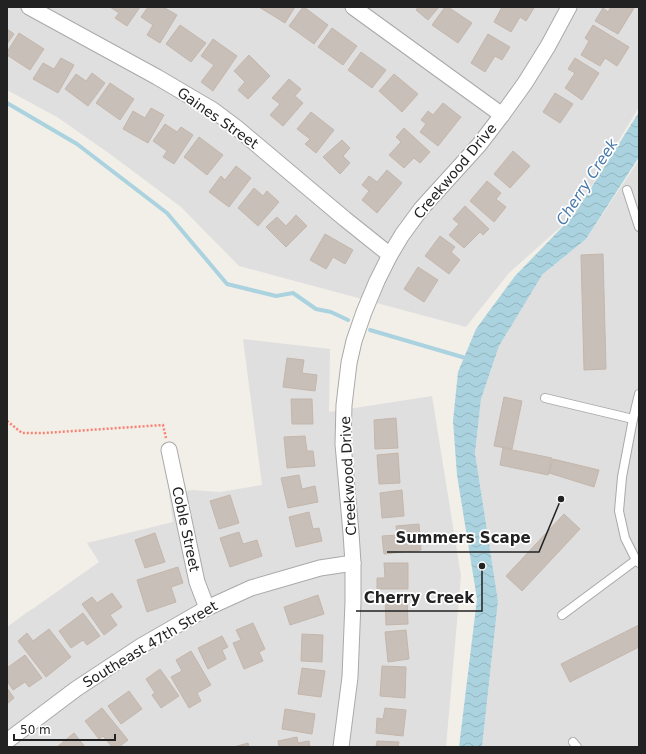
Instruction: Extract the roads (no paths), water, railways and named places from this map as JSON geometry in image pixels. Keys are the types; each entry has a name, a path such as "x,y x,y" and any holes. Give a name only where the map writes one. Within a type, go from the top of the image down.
{"street":[{"name":"Gaines Street","path":"29,7 157,77 213,110 237,128 345,219 390,254"},
{"path":"353,7 502,114"},
{"name":"Creekwood Drive","path":"340,747 350,677 353,602 353,563 343,444 344,405 349,363 354,341 377,281 390,254 402,235 421,210 479,145 525,83 548,46 569,7"},
{"name":"Coble Street","path":"169,450 197,582 207,608"},
{"name":"Southeast 47th Street","path":"7,741 76,689 141,646 207,608 251,588 320,568 353,563"}],"lane":[{"path":"627,190 639,227"},
{"path":"562,615 638,562 625,538 619,511 622,477 639,394"},
{"path":"545,398 633,419"}],"water":[{"path":"639,112 639,157 586,239 542,275 499,346 481,399 475,453 498,601 482,747 459,747 477,599 457,475 453,421 458,372 476,329 515,276 574,215"}],"waterway":[{"path":"7,103 77,144 167,213 227,284 276,296 293,293 316,309 331,312 348,320"},
{"path":"370,330 469,359"}],"place":[{"name":"Summers Scape","path":"561,499"},
{"name":"Cherry Creek","path":"482,566"}]}
